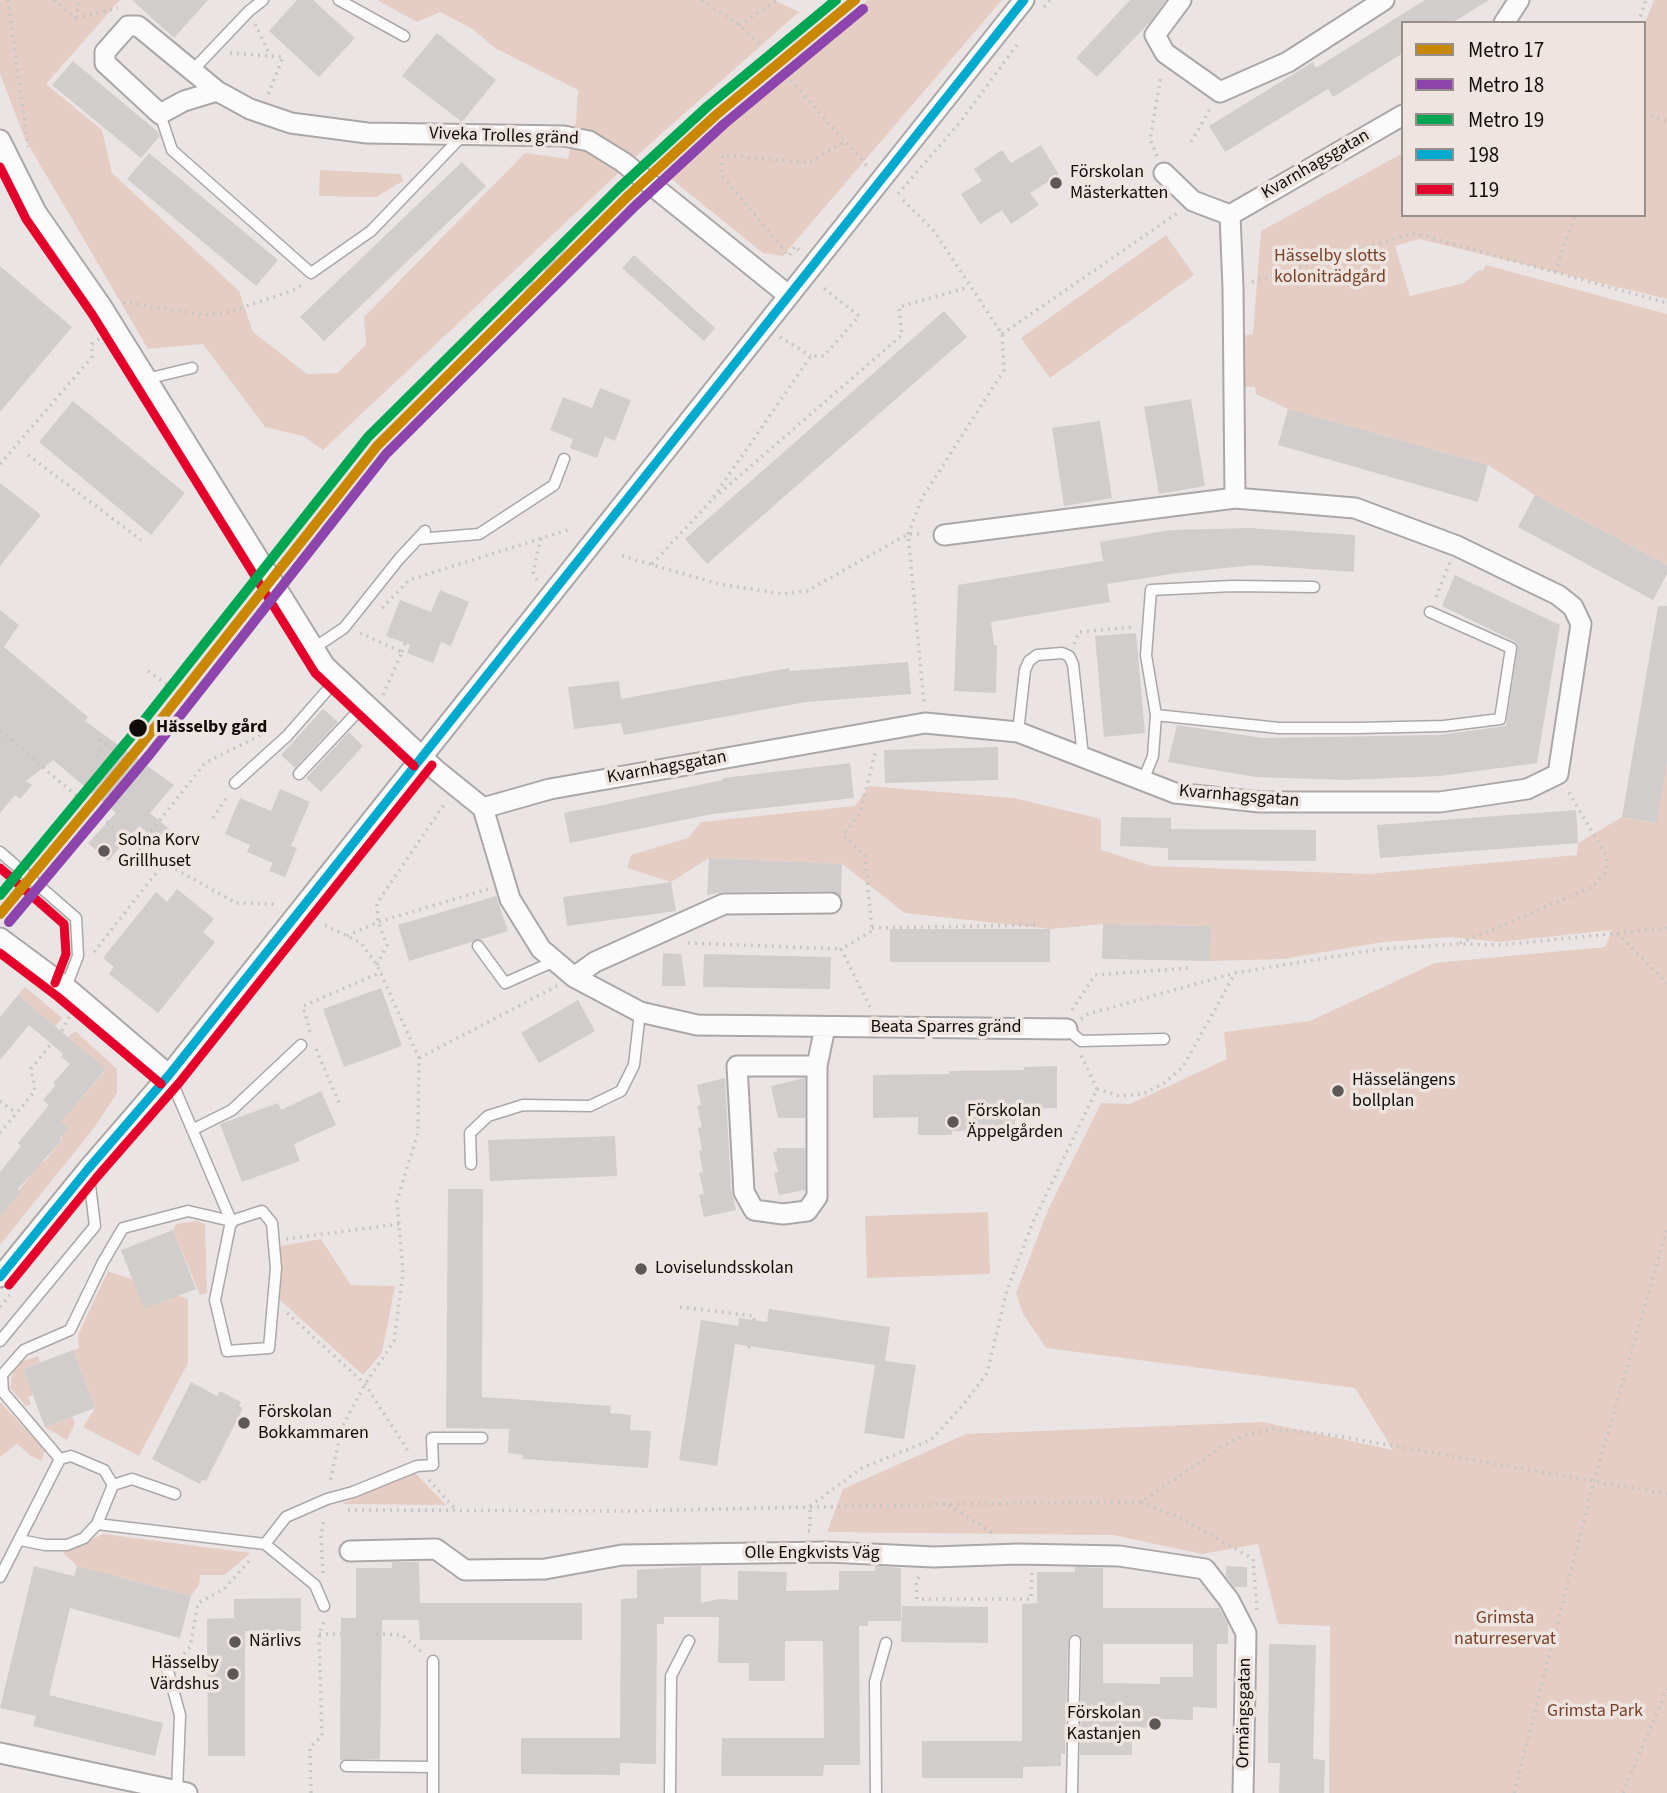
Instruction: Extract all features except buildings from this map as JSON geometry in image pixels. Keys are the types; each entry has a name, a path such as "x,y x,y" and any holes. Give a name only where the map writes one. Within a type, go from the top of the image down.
{"street":[{"path":"0,1277 169,1075 1024,0"},
{"path":"1181,0 1155,35 1165,53 1220,92 1288,62 1384,0"},
{"path":"1505,21 1519,0"},
{"name":"Viveka Trolles gränd","path":"160,114 105,63 105,52 128,26 138,26 217,91 250,109 291,123 367,133 564,136 589,141 623,162 788,295"},
{"path":"160,114 184,101 217,91"},
{"name":"Kvarnhagsgatan","path":"1230,215 1401,116"},
{"path":"0,140 36,212 102,307 325,666 422,757 483,808"},
{"path":"1164,173 1193,201 1230,215 1235,498"},
{"path":"944,535 1235,498 1356,508 1457,546 1558,595 1573,607 1581,624 1558,774"},
{"name":"Kvarnhagsgatan","path":"483,808 550,789 925,723 1018,732 1175,793 1260,802 1440,803 1527,789 1558,774"},
{"name":"Beata Sparres gränd","path":"483,808 510,899 541,948 574,977 640,1012 697,1025 1063,1029"},
{"path":"574,977 595,962 724,904 831,903"},
{"path":"0,938 66,986 169,1075"},
{"path":"817,1066 737,1066 744,1192 754,1210 783,1214 807,1210 817,1197 817,1066 825,1027"},
{"name":"Olle Engkvists Väg","path":"349,1551 436,1549 465,1570 545,1569 622,1555 828,1552 934,1557 1019,1554 1119,1556 1205,1569 1230,1600 1246,1633"},
{"name":"Ormängsgatan","path":"1243,1793 1246,1633"},
{"path":"0,1753 187,1793"}],"lane":[{"path":"192,71 263,0"},
{"path":"339,0 404,36"},
{"path":"160,114 172,150 311,273 371,231 463,135"},
{"path":"146,379 191,368"},
{"path":"314,648 344,628 421,535 479,534 554,485 564,459"},
{"path":"1143,781 1153,756 1156,715 1146,655 1151,590 1232,586 1314,587"},
{"path":"1156,715 1279,727 1332,728 1444,726 1500,719 1511,648 1430,612"},
{"path":"1018,732 1025,670 1029,661 1037,655 1062,653 1069,656 1073,664 1083,756"},
{"path":"235,783 287,736 338,678"},
{"path":"299,774 370,709"},
{"path":"0,852 76,918 78,956 66,986"},
{"path":"478,946 505,983 555,961"},
{"path":"471,1164 470,1133 488,1116 523,1105 590,1106 621,1091 634,1065 640,1012"},
{"path":"1063,1029 1081,1041 1164,1040"},
{"path":"192,1130 232,1110 301,1045"},
{"path":"60,1459 3,1392 2,1375 24,1350 70,1330 123,1228 188,1212 232,1225 262,1212 272,1223 276,1268 269,1348 226,1351 215,1300 232,1225 169,1075"},
{"path":"0,1341 95,1226 88,1169"},
{"path":"265,1544 286,1517 417,1466 433,1465 432,1438 482,1438"},
{"path":"0,1577 60,1459 71,1456 104,1470 113,1485"},
{"path":"113,1485 132,1479 175,1494"},
{"path":"20,1540 45,1545 68,1545 84,1538 97,1524 113,1485"},
{"path":"97,1524 265,1544 315,1585 324,1606"},
{"path":"670,1793 671,1676 689,1641"},
{"path":"1072,1793 1075,1641"},
{"path":"876,1793 875,1682 886,1643"},
{"path":"433,1661 433,1793"},
{"path":"168,1671 180,1715 177,1792"},
{"path":"346,1766 433,1767"}],"path":[{"path":"8,0 29,159"},
{"path":"54,0 76,18"},
{"path":"76,18 79,0"},
{"path":"702,0 739,25 762,46"},
{"path":"739,25 778,0"},
{"path":"1640,21 1646,0"},
{"path":"76,18 124,6"},
{"path":"250,11 270,56"},
{"path":"211,52 283,57 274,83"},
{"path":"1164,173 1150,139 1165,53"},
{"path":"786,75 869,168"},
{"path":"1191,142 1220,92"},
{"path":"1646,114 1667,121"},
{"path":"814,263 795,246 789,256 721,174 723,155 809,163 845,141"},
{"path":"903,200 934,230 1002,334 1193,201"},
{"path":"1555,272 1574,217"},
{"path":"1233,288 1413,233 1667,303"},
{"path":"102,307 112,301 205,315 229,312 297,289 311,273"},
{"path":"778,336 811,356 824,356 859,316 820,285"},
{"path":"652,564 710,502 902,335 900,307 970,287"},
{"path":"0,464 92,357 92,344 114,328"},
{"path":"710,502 811,356"},
{"path":"28,455 141,540"},
{"path":"409,580 570,529"},
{"path":"622,556 719,584 784,594 807,591 908,534 944,535"},
{"path":"533,572 541,538"},
{"path":"1430,612 1457,546"},
{"path":"1069,656 1079,632 1114,629"},
{"path":"358,632 402,652"},
{"path":"370,709 405,643"},
{"path":"148,671 177,692"},
{"path":"648,937 675,943 841,949 872,931 865,855 844,835 860,813 881,730"},
{"path":"0,731 138,848 236,903 276,904"},
{"path":"138,848 205,763 270,731"},
{"path":"96,736 124,758"},
{"path":"96,756 106,744"},
{"path":"1458,944 1592,887 1607,870 1606,857 1558,774"},
{"path":"213,818 235,783"},
{"path":"377,965 387,945 378,922 377,902 456,787"},
{"path":"88,958 164,863"},
{"path":"347,936 378,922 505,884"},
{"path":"325,925 361,943 382,972 419,1058 418,1132 397,1201 403,1273 394,1341 365,1384 342,1427 327,1499 343,1510 631,1511 1141,1502 1181,1518 1253,1559 1258,1615"},
{"path":"872,928 1038,925"},
{"path":"1063,1029 1088,1014 1235,974 1380,949 1458,944 1501,946 1667,928"},
{"path":"1617,933 1667,983"},
{"path":"841,949 880,1028"},
{"path":"1063,1029 1095,975 1189,968"},
{"path":"311,1036 303,1006 382,972"},
{"path":"1063,1029 1097,1089 1119,1096 1143,1094 1164,1083 1183,1067 1235,974"},
{"path":"419,1058 574,977"},
{"path":"0,1133 35,1091 31,1069 51,1044"},
{"path":"316,1048 340,1105"},
{"path":"810,1507 862,1468 931,1440 964,1404 987,1373 1007,1290 1033,1222 1097,1089"},
{"path":"0,1101 16,1113"},
{"path":"274,1240 399,1224"},
{"path":"1514,1793 1594,1481 1667,1229"},
{"path":"273,1300 365,1384 417,1466 456,1510"},
{"path":"680,1307 754,1316 754,1320"},
{"path":"1141,1502 1226,1445 1246,1435 1273,1429 1326,1434 1667,1494"},
{"path":"948,1504 1002,1539"},
{"path":"802,1531 810,1531 810,1507"},
{"path":"321,1536 322,1552"},
{"path":"168,1671 190,1647 198,1602 224,1589 265,1544"},
{"path":"915,1581 917,1599 1031,1599 1031,1592"},
{"path":"311,1793 310,1747 322,1736 319,1634 325,1618"},
{"path":"319,1634 341,1634"},
{"path":"376,1634 402,1635 433,1661"},
{"path":"1623,1793 1667,1689"}],"green space":[{"path":"0,0 120,0 46,84 102,130 112,173 239,291 253,332 307,374 337,373 366,345 364,317 525,153 568,159 576,121 578,90 495,48 471,28 440,12 417,22 377,0 774,0 799,12 643,150 323,450 303,436 265,427 203,344 148,349 25,139 0,74"},
{"path":"868,0 1002,0 783,256 763,253 664,173 801,53"},
{"name":"Hässelby slotts koloniträdgård","path":"1654,0 1667,0 1667,299 1419,239 1395,246 1410,296 1464,283 1479,270 1483,271 1486,265 1667,314 1667,565 1535,495 1488,465 1288,409 1256,394 1255,387 1244,387 1243,336 1253,334 1261,231 1401,154 1401,217 1646,217 1646,21"},
{"path":"320,170 401,174 403,181 376,197 319,196"},
{"path":"1166,235 1194,275 1050,378 1021,338"},
{"path":"1667,762 1667,1793 1329,1793 1330,1626 1278,1624 1258,1544 1202,1554 1113,1535 827,1532 843,1489 966,1434 1263,1422 1393,1450 1355,1388 1046,1348 1023,1314 1016,1293 1048,1210 1101,1103 1130,1104 1227,1059 1224,1032 1310,1021 1435,963 1605,947 1612,930 1499,942 1451,937 1383,942 1284,959 1210,961 1210,926 1103,924 1050,929 905,913 842,864 709,858 671,882 627,868 631,855 688,838 701,822 855,806 869,786 1014,798 1101,819 1101,850 1152,866 1368,874 1577,855 1578,843 1622,817 1657,823"},
{"path":"25,987 62,1018 55,1026 18,995"},
{"path":"75,1031 117,1069 117,1093 94,1128 0,1245 0,1216 41,1161 44,1162 62,1140 58,1120 106,1070 68,1037"},
{"path":"988,1212 990,1274 867,1278 865,1216"},
{"path":"197,1221 205,1224 207,1293 200,1295 173,1230 176,1224"},
{"path":"321,1239 351,1285 395,1286 382,1353 363,1375 280,1300 281,1246"},
{"path":"108,1271 188,1299 188,1363 139,1456 83,1427 95,1408 73,1350 79,1348 78,1335"},
{"path":"38,1356 40,1362 23,1369 33,1395 28,1397 31,1404 26,1406 10,1388 11,1379 15,1368 23,1361"},
{"path":"0,1402 45,1450 42,1461 17,1444 0,1457"},
{"path":"72,1417 75,1423 67,1440 45,1427"},
{"path":"416,1474 446,1505 342,1504 403,1475"},
{"path":"103,1534 251,1553 224,1575 200,1575 199,1585 191,1596 77,1566 63,1553"}],"railway":[{"path":"516,309 564,245"}],"metro line":[{"name":"19","path":"0,895 130,738 368,437 619,188 708,106 836,0"},
{"name":"17","path":"0,914 140,746 377,446 627,197 716,115 855,0"},
{"name":"18","path":"9,922 150,754 386,454 635,206 724,124 863,9"}],"transit line":[{"name":"198","path":"0,1277 169,1075 1024,0"},
{"name":"119","path":"0,167 26,219 92,314 315,673 414,766"},
{"name":"119","path":"9,1285 97,1177 179,1083 432,765"},
{"name":"119","path":"0,868 64,924 66,954 55,983"},
{"name":"119","path":"0,953 58,997 161,1084"}],"place":[{"name":"Förskolan Mästerkatten","path":"1056,183"},
{"name":"Hässelby gård","path":"138,728"},
{"name":"Solna Korv Grillhuset","path":"104,851"},
{"name":"Hässelängens bollplan","path":"1338,1091"},
{"name":"Förskolan Äppelgården","path":"953,1122"},
{"name":"Loviselundsskolan","path":"641,1269"},
{"name":"Förskolan Bokkammaren","path":"244,1423"},
{"name":"Närlivs","path":"235,1642"},
{"name":"Hässelby Värdshus","path":"233,1674"},
{"name":"Förskolan Kastanjen","path":"1155,1724"}],"park label":[{"name":"Grimsta naturreservat","path":"1505,1629"},
{"name":"Grimsta Park","path":"1595,1712"}]}
